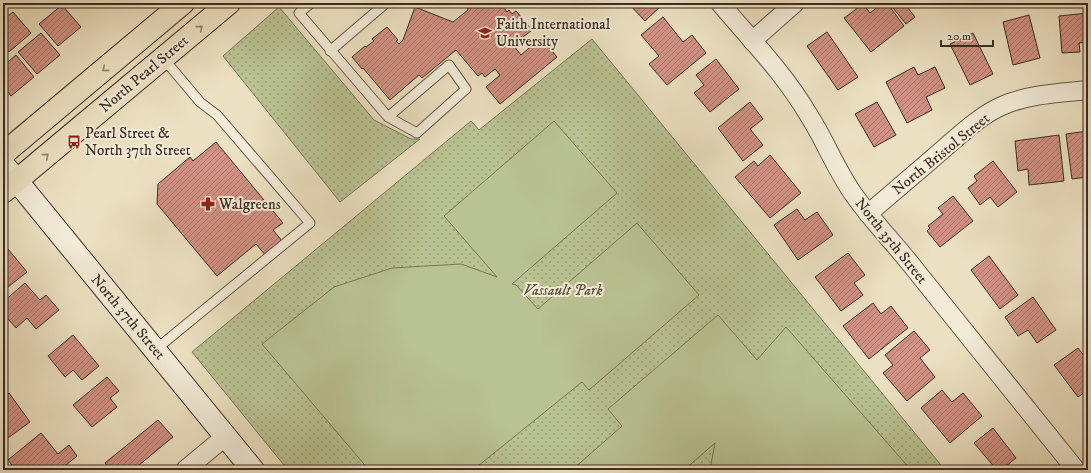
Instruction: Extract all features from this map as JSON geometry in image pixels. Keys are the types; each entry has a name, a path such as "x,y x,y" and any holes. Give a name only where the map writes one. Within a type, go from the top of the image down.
{"main road":[{"name":"North Pearl Street","path":"3,154 184,3"},
{"name":"North Pearl Street","path":"7,179 163,58 229,3"}],"street":[{"name":"North 35th Street","path":"720,3 786,81 826,143 843,178 868,214 910,262 1076,470"},
{"path":"752,41 795,3"},
{"name":"North Bristol Street","path":"868,214 963,132 984,116 1003,106 1017,101 1039,96 1088,90"},
{"name":"North 37th Street","path":"7,179 155,350 253,470"},
{"path":"185,470 226,436"}],"lane":[{"path":"311,3 299,14 388,117 417,133 466,89 449,65 388,117"},
{"path":"330,50 386,3"},
{"path":"155,350 310,223 217,115 200,102 163,58"}],"green space":[{"path":"279,7 374,120 411,139 420,139 340,202 223,56"},
{"name":"Vassault Park","path":"592,39 945,470 288,470 192,352 471,121 479,130"},
{"path":"554,121 617,193 512,284 516,285 538,309 637,223 699,295 589,390 582,382 473,470 369,470 262,344 334,287 392,268 461,264 497,277 444,216"},
{"path":"718,315 757,360 786,327 911,470 710,470 715,443 684,470 572,470 622,426 608,409"}],"building":[{"path":"467,3 500,3 507,12 509,10 512,14 516,11 532,30 513,45 521,55 541,38 557,57 500,104 486,87 500,75 495,69 485,77 482,73 478,76 456,50 422,78 419,75 390,100 352,57 365,46 366,47 374,41 372,39 387,27 398,40 396,41 399,44 403,40 415,7 453,22 468,10"},
{"path":"628,3 661,3 662,5 645,21"},
{"path":"883,3 887,3 904,26 871,52 844,18 863,4 870,13"},
{"path":"889,3 904,3 915,17 906,24"},
{"path":"62,5 81,27 58,46 39,24"},
{"path":"13,12 31,33 9,52 3,45 3,20"},
{"path":"1088,13 1088,42 1079,43 1080,52 1062,53 1059,16"},
{"path":"1029,15 1040,58 1013,65 1003,22"},
{"path":"663,17 683,42 692,35 706,53 667,85 649,64 659,56 641,35"},
{"path":"827,32 858,77 838,90 807,46"},
{"path":"41,33 60,55 37,74 18,52"},
{"path":"973,33 993,74 970,85 950,44"},
{"path":"16,55 34,77 11,96 3,86 3,66"},
{"path":"716,59 739,89 710,112 694,93 704,85 696,75"},
{"path":"914,67 918,75 935,67 945,88 926,97 932,110 907,123 886,82"},
{"path":"750,102 763,119 750,129 763,145 743,161 718,128"},
{"path":"877,102 896,135 874,147 855,114"},
{"path":"1088,131 1088,177 1072,179 1066,134"},
{"path":"1059,135 1064,181 1029,185 1028,169 1018,171 1015,141"},
{"name":"Walgreens","path":"216,142 283,223 273,230 283,242 266,256 256,244 217,276 157,204 158,184 190,157 193,161"},
{"path":"770,155 801,193 770,218 735,177 754,161 758,166"},
{"path":"993,161 1017,192 998,207 990,197 980,205 968,188 977,181 974,176"},
{"path":"953,196 973,221 940,247 927,231 930,228 928,226 943,214 938,208"},
{"path":"797,209 805,220 817,212 833,235 798,260 774,225"},
{"path":"3,243 27,272 3,291"},
{"path":"848,253 865,275 854,283 863,295 841,311 815,277"},
{"path":"989,256 1018,295 1000,309 971,270"},
{"path":"25,283 40,300 46,295 59,310 36,329 27,318 16,328 3,313 3,302"},
{"path":"1033,297 1056,330 1037,343 1028,330 1018,336 1005,317"},
{"path":"873,303 881,314 891,306 908,328 869,359 843,326"},
{"path":"914,331 930,350 920,358 935,377 907,401 883,373 893,365 885,355"},
{"path":"73,335 99,366 82,380 73,370 65,377 48,356"},
{"path":"1078,348 1088,361 1088,390 1078,397 1054,365"},
{"path":"107,377 119,391 110,398 117,407 92,427 73,405"},
{"path":"942,390 952,402 963,393 982,416 950,443 921,408"},
{"path":"9,393 30,422 5,440 3,438 3,397"},
{"path":"158,420 173,437 133,470 110,470 105,463"},
{"path":"993,428 1016,458 1001,470 997,470 974,443"},
{"path":"41,433 58,454 69,445 77,456 60,470 16,470 8,460"}],"place":[{"name":"Faith International University","path":"485,33"},
{"name":"Pearl Street & North 37th Street","path":"74,142"},
{"name":"Walgreens","path":"208,204"}]}
